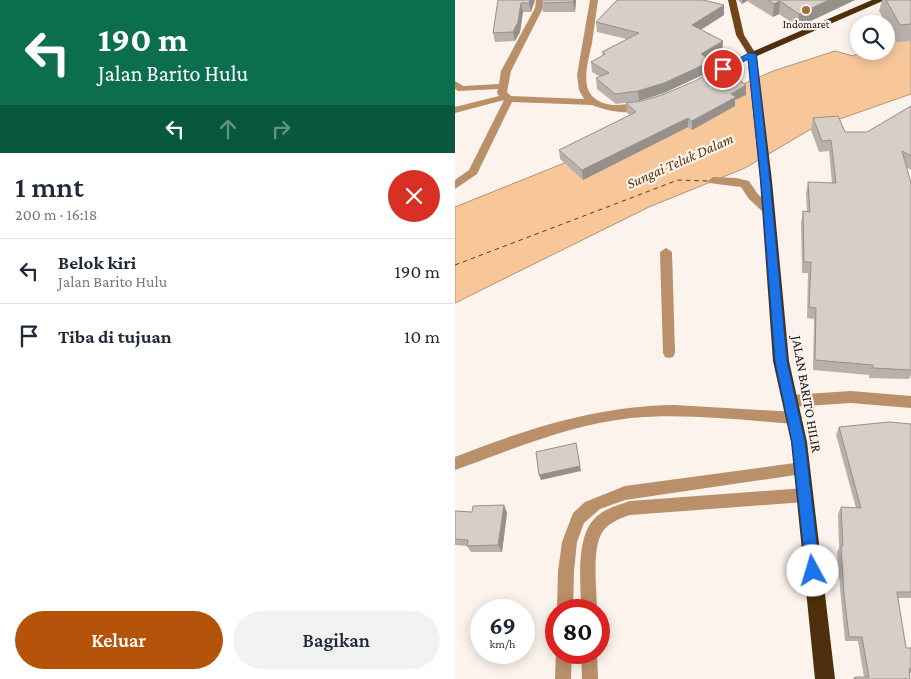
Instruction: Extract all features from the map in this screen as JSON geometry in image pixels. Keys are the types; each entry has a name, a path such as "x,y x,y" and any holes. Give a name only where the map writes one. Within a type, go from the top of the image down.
{"highway":[{"path":"752,54 881,0"},
{"name":"JALAN BARITO HILIR","path":"752,54 781,361 795,418 802,468 825,679"}],"main road":[{"path":"731,0 740,35 752,54"}],"street":[{"path":"507,98 501,93 506,71 539,8 540,0"},
{"path":"594,0 587,47 583,57 581,82 584,93 594,102 608,109 625,110 649,104"},
{"path":"695,83 752,54"},
{"path":"455,84 461,89 503,86"},
{"path":"455,184 473,172 507,98"},
{"path":"455,110 507,98 594,102"},
{"path":"713,181 745,184 753,196 767,209"},
{"path":"666,252 669,353"},
{"path":"791,401 851,397 911,402"},
{"path":"455,464 512,440 596,418 656,411 795,418"},
{"path":"566,599 571,535 577,520 586,510 605,500 625,493 802,468"},
{"path":"589,599 589,556 595,531 602,522 614,513 630,508 805,495"},
{"path":"577,520 595,531"},
{"path":"563,679 564,664"},
{"path":"589,664 590,679"}],"water":[{"name":"Sungai Teluk Dalam","path":"911,29 911,94 811,129 745,168 649,207 455,303 455,207 562,164 773,71 835,51 850,55 850,60 895,60 895,36"}],"building":[{"path":"498,0 530,0 529,3 521,3 518,22 513,32 493,33"},
{"path":"542,0 574,0 573,2 542,3"},
{"path":"617,0 703,0 724,5 692,25 723,41 701,54 712,61 664,83 638,91 615,94 596,78 609,73 591,62 605,54 602,52 639,33 596,22"},
{"path":"768,0 829,0 799,14 780,1 774,4"},
{"path":"886,0 911,0 911,24 900,25"},
{"path":"720,67 746,85 731,94 736,97 692,121 688,118 582,170 559,150 636,112 626,103 642,101 662,95 695,81"},
{"path":"911,106 911,156 902,151 911,183 911,370 873,368 873,365 815,360 816,308 809,307 811,262 804,262 803,211 810,212 808,182 836,183 831,140 822,141 813,118 838,116 845,132 867,132"},
{"path":"889,422 911,424 911,592 897,592 906,648 911,648 910,679 855,679 855,677 869,677 862,637 849,637 841,546 843,546 841,507 861,508 839,427"},
{"path":"576,443 580,466 539,475 536,452"},
{"path":"504,505 498,545 467,546 468,540 455,539 455,511 472,512 473,506"}],"ferry route":[{"path":"455,265 678,180 708,181"}],"place":[{"name":"Indomaret","path":"806,10"}],"route":[{"path":"723,69 752,54 781,361 799,442 813,571"}]}
